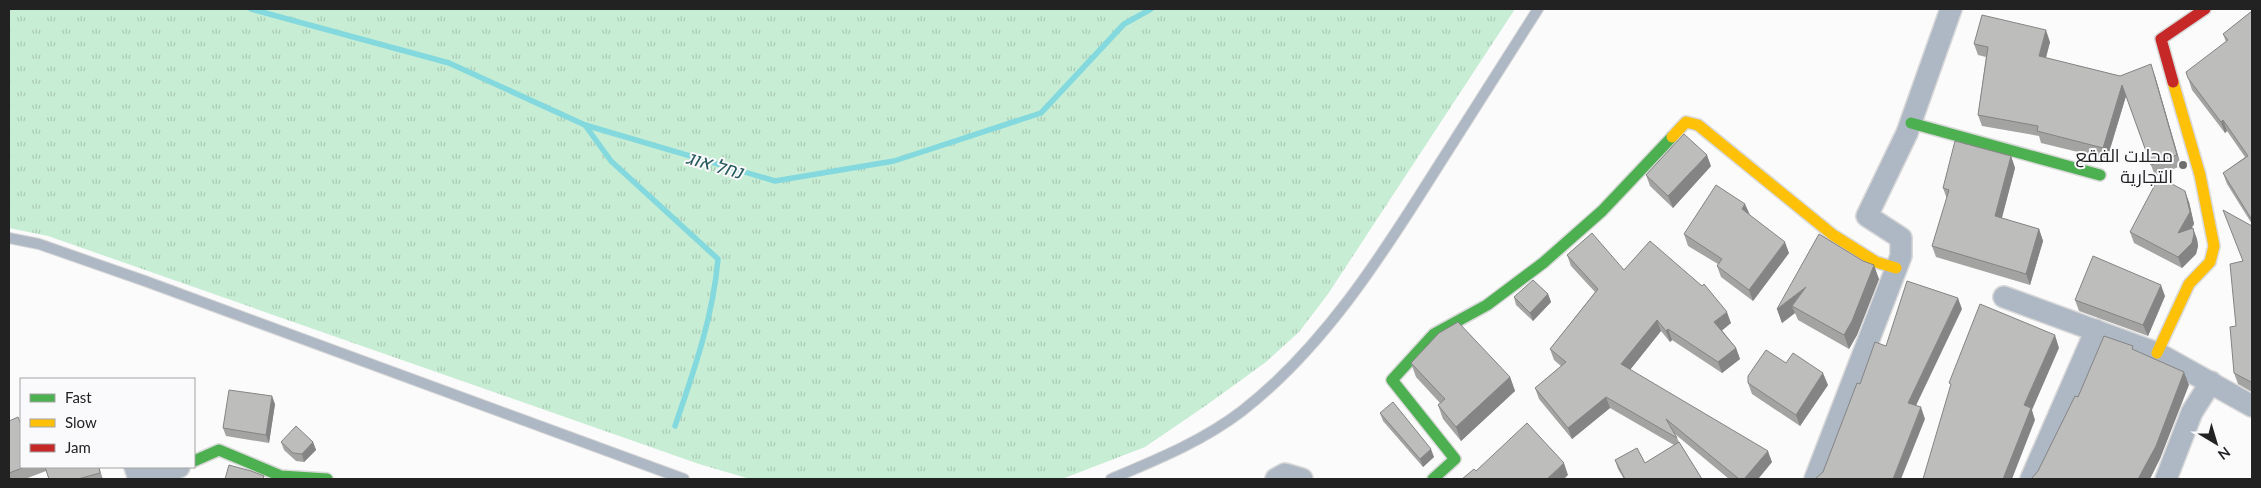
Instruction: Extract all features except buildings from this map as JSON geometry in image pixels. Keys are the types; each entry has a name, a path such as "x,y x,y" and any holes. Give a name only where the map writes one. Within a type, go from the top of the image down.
{"street":[{"path":"1815,479 1901,256 1901,238 1867,216 1911,123 1952,9"},
{"path":"2157,353 2189,284 2210,262 2214,246 2200,175 2161,39 2205,9"},
{"path":"1432,479 1455,459 1392,380 1434,334 1487,305 1543,263 1595,218 1686,122 1698,125 1833,235 1876,262 1896,268"},
{"path":"1911,123 2100,175"},
{"path":"2004,296 2157,353 2252,406"},
{"path":"2031,479 2096,330"},
{"path":"2166,479 2192,412 2211,382"},
{"path":"195,460 219,450 281,476 327,479"},
{"path":"148,479 176,468"},
{"path":"1276,479 1285,474 1302,479"}],"lane":[{"path":"1111,479 1191,443 1233,417 1290,368 1338,312 1385,250 1538,9"},
{"path":"9,238 39,244 144,281 684,479"}],"green space":[{"path":"9,9 1515,9 1328,294 1299,332 1266,362 1145,447 1062,479 750,479 699,464 48,236 9,228"}],"waterway":[{"name":"נחל אוג","path":"251,9 449,63 585,125 775,181 894,161 1041,113 1124,24 1151,9"},
{"path":"585,125 611,161 718,259 707,323 696,364 675,426"}],"traffic: fast":[{"path":"1911,123 2100,175"},
{"path":"1433,479 1455,459 1392,380 1434,334 1487,305 1543,263 1602,211 1672,137"},
{"path":"195,461 219,450 281,476 327,479"}],"traffic: slow":[{"path":"2157,353 2189,284 2210,262 2214,246 2200,175 2173,82"},
{"path":"1672,137 1686,122 1698,125 1833,235 1876,262 1896,268"}],"traffic: jam":[{"path":"2173,82 2161,39 2205,9"}],"place":[{"name":"محلات الفقع التجارية","path":"2183,165"}]}
